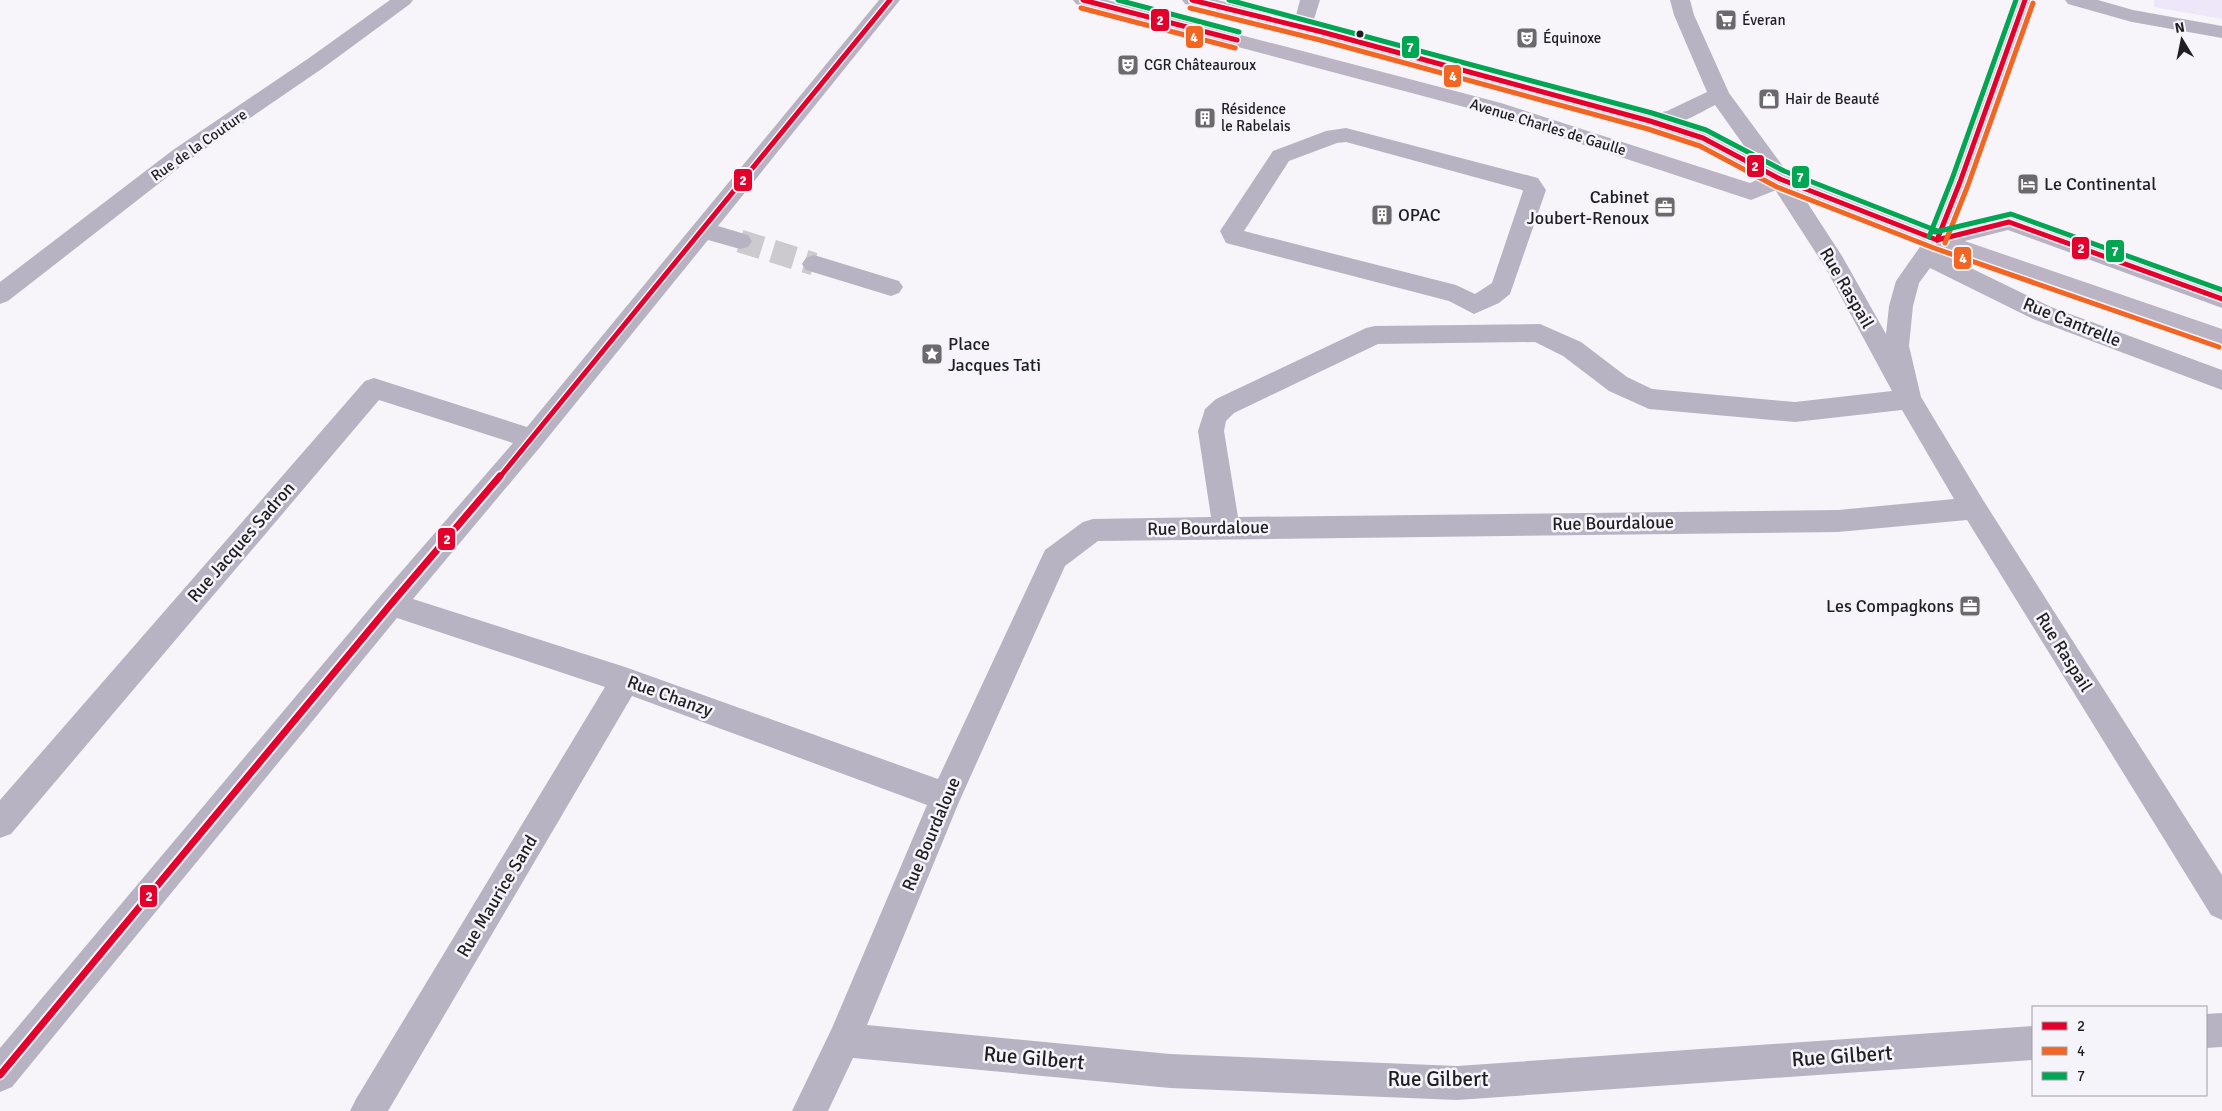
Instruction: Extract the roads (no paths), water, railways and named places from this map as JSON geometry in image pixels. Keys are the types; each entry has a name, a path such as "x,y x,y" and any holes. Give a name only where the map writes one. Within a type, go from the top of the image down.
{"main road":[{"name":"Avenue Charles de Gaulle","path":"1083,0 1493,108 1751,192 1780,179"},
{"name":"Avenue Charles de Gaulle","path":"1192,0 1303,27 1650,121 1703,138 1780,179 1931,248 2222,339"},
{"path":"1931,248 1960,182 2025,0"}],"street":[{"name":"Rue de la Couture","path":"0,295 182,155 316,63 402,0"},
{"path":"0,1075 391,604 532,439 890,0"},
{"path":"1303,27 1310,0"},
{"name":"Rue Raspail","path":"1680,0 1684,14 1719,94 1780,179 1834,262 1909,399 1974,508 2222,904"},
{"path":"2075,0 2132,16 2222,32"},
{"path":"1650,121 1671,118 1719,94"},
{"path":"1474,305 1491,297 1502,288 1535,190 1524,181 1358,137 1334,136 1281,156 1232,231 1234,237 1243,241 1456,294 1474,305 1485,315 1496,333"},
{"path":"1931,248 2009,222 2222,299"},
{"path":"703,230 740,241"},
{"name":"Rue Raspail","path":"1909,399 1897,346 1901,306 1908,281 1931,248"},
{"name":"Rue Cantrelle","path":"1931,248 2042,313 2222,380"},
{"path":"814,264 891,287"},
{"path":"1226,528 1211,431 1214,416 1225,406 1375,335 1540,332 1572,349 1618,384 1649,399 1795,412 1909,399"},
{"name":"Rue Jacques Sadron","path":"0,823 374,388 532,439"},
{"name":"Rue Bourdaloue","path":"810,1111 844,1040 946,797 1055,558 1093,530 1838,521 1974,508"},
{"name":"Rue Chanzy","path":"391,604 625,680 946,797"},
{"name":"Rue Maurice Sand","path":"368,1111 625,680"},
{"path":"2207,1031 2222,1030"},
{"name":"Rue Gilbert","path":"844,1040 1170,1070 1457,1082 2032,1043"}],"tunnel":[{"path":"740,241 814,264"}],"place":[{"name":"Éveran","path":"1726,20"},
{"name":"Équinoxe","path":"1527,38"},
{"name":"CGR Châteauroux","path":"1128,65"},
{"name":"Hair de Beauté","path":"1769,99"},
{"name":"Résidence le Rabelais","path":"1205,118"},
{"name":"Le Continental","path":"2028,184"},
{"name":"Cabinet Joubert-Renoux","path":"1665,207"},
{"name":"OPAC","path":"1382,215"},
{"name":"Place Jacques Tati","path":"932,354"},
{"name":"Les Compagkons","path":"1970,606"}]}
